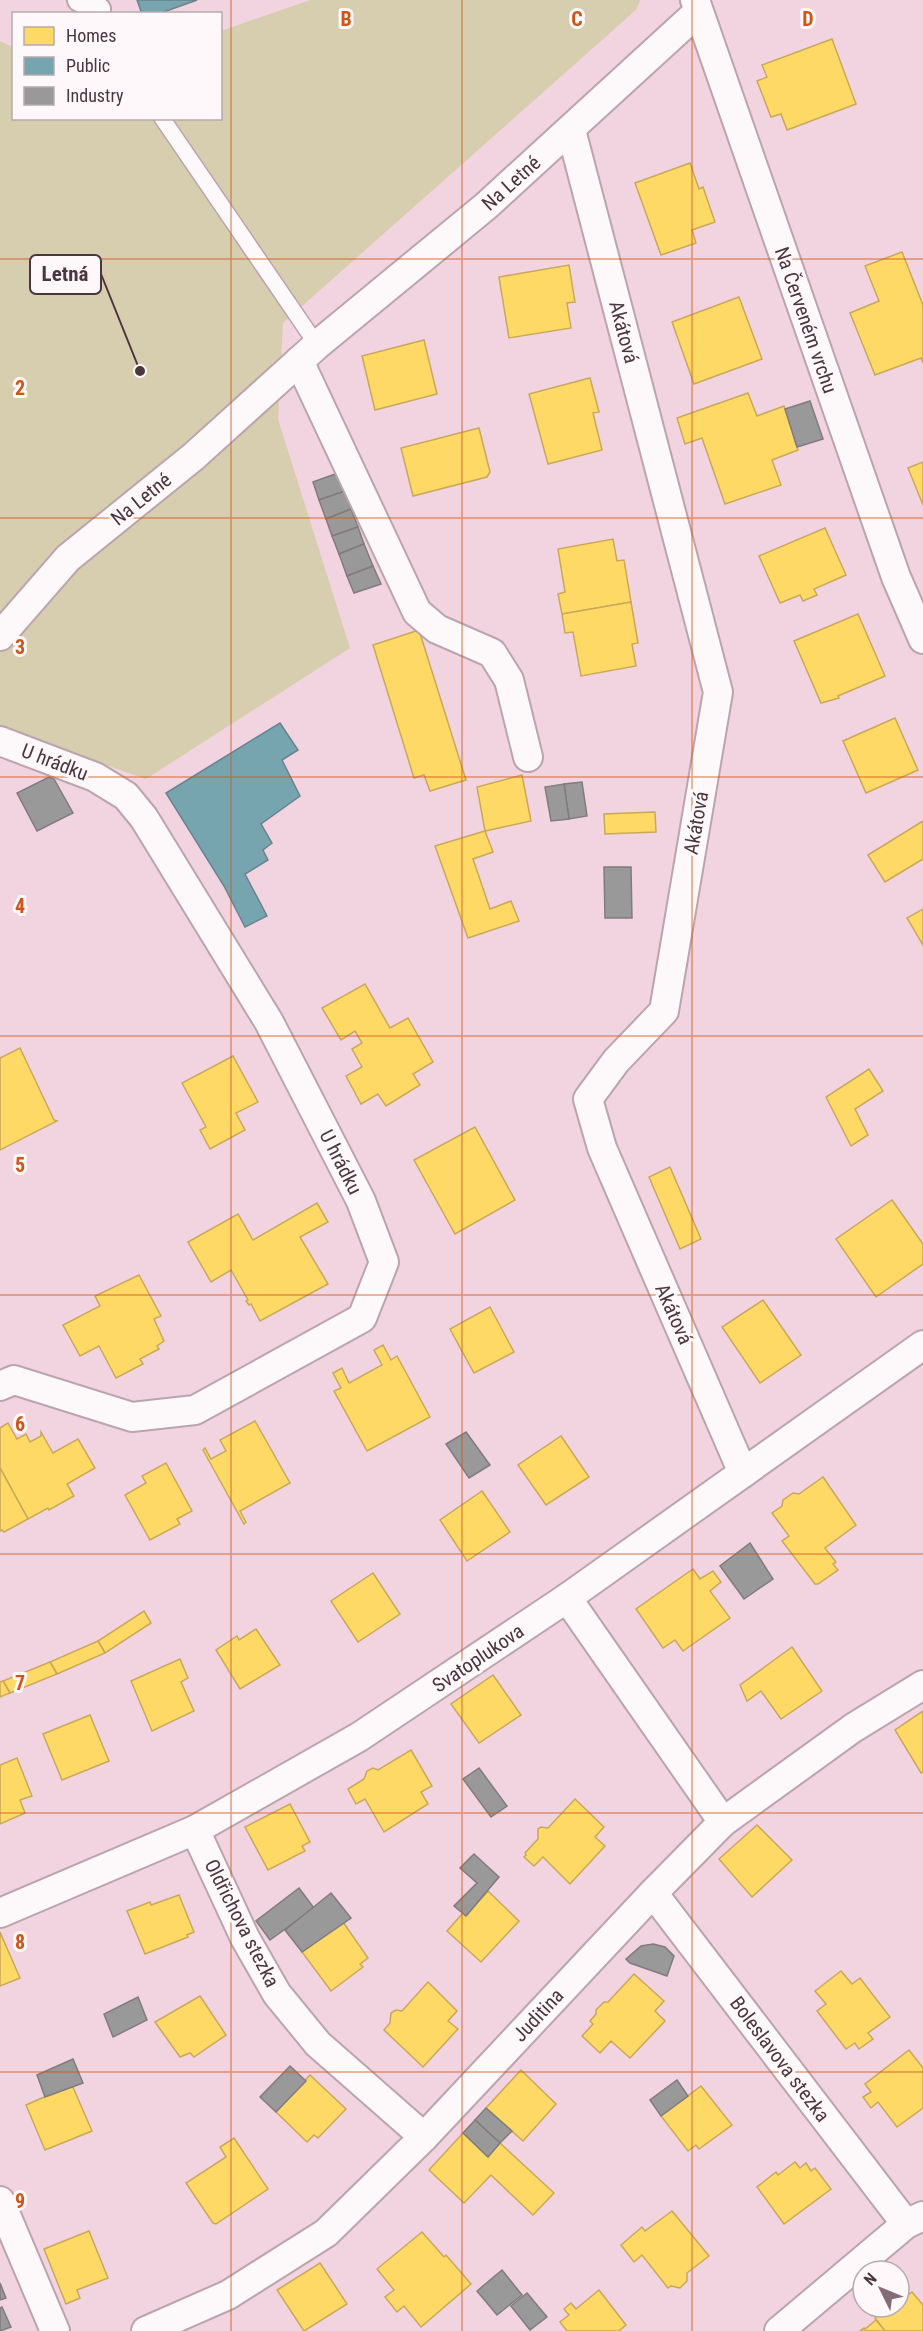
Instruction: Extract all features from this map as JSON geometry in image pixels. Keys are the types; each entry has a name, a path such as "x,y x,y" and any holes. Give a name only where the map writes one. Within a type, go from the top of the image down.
{"street":[{"name":"Na Letné","path":"0,636 68,558 193,457 308,353 486,206 571,130 696,6"},
{"name":"Na Červeném vrchu","path":"696,6 892,566 923,639"},
{"name":"Akátová","path":"571,130 718,692 664,1011 616,1061 588,1099 602,1148 743,1473"},
{"path":"308,353 417,612 436,629 492,653 509,680 528,757"},
{"name":"U hrádku","path":"0,741 95,777 126,796 144,818 269,1022 361,1201 384,1263 362,1318 195,1410 132,1417 4,1378"},
{"name":"Svatoplukova","path":"0,1913 195,1830 359,1737 567,1598 923,1345"},
{"path":"567,1598 723,1822"},
{"name":"Juditina","path":"146,2331 228,2295 326,2233 423,2137 723,1822 853,1728 923,1685"},
{"name":"Oldřichova stezka","path":"195,1830 245,1938 278,1994 318,2044 423,2137"},
{"name":"Boleslavova stezka","path":"653,1893 915,2220"},
{"path":"0,2201 55,2331"},
{"path":"779,2331 915,2220"}],"lane":[{"path":"163,120 308,353"}],"shaded area":[{"path":"310,0 640,0 637,9 283,323 278,419 350,648 146,779 0,728 0,41 12,47 12,120 222,120 222,31"}],"building: Homes":[{"path":"832,39 856,104 787,130 781,114 771,117 757,81 767,77 762,65"},
{"path":"690,163 699,189 703,187 715,222 692,230 696,243 661,255 635,183"},
{"path":"902,252 923,305 923,363 921,358 875,375 850,313 879,301 865,266"},
{"path":"569,265 575,302 567,303 571,328 509,338 499,277"},
{"path":"739,297 762,359 694,384 672,322"},
{"path":"424,340 437,394 375,410 362,356"},
{"path":"590,378 599,412 593,413 602,450 548,464 529,394"},
{"path":"748,393 757,416 784,406 798,450 772,460 781,485 725,504 702,438 685,444 677,418"},
{"path":"479,428 490,472 487,477 413,496 401,448"},
{"path":"923,462 923,505 908,468"},
{"path":"825,528 846,575 814,589 817,595 803,601 800,595 780,603 759,556"},
{"path":"613,539 617,561 624,560 631,602 562,614 558,594 565,592 558,549"},
{"path":"631,602 638,643 632,644 636,666 581,676 573,632 565,633 562,614"},
{"path":"858,614 885,676 838,696 839,698 821,703 794,641"},
{"path":"419,630 466,780 430,791 424,775 414,778 373,645"},
{"path":"895,718 918,770 866,793 843,741"},
{"path":"522,775 531,821 485,831 477,787"},
{"path":"655,812 656,832 605,834 604,814"},
{"path":"923,821 923,859 885,882 868,855"},
{"path":"485,831 493,852 473,859 490,909 511,901 519,921 468,938 435,846"},
{"path":"923,909 923,945 907,918"},
{"path":"365,984 390,1028 408,1018 433,1062 413,1074 420,1085 386,1106 378,1094 361,1104 346,1076 362,1067 352,1049 362,1043 355,1031 341,1040 322,1008"},
{"path":"20,1048 54,1120 57,1121 0,1150 0,1058"},
{"path":"233,1056 258,1102 236,1113 245,1130 210,1149 200,1130 206,1127 182,1083"},
{"path":"869,1069 883,1091 855,1109 868,1135 851,1146 826,1097"},
{"path":"475,1127 515,1200 455,1234 414,1160"},
{"path":"670,1167 701,1239 680,1249 649,1177"},
{"path":"892,1200 923,1244 923,1264 876,1297 836,1239"},
{"path":"317,1203 328,1222 300,1237 328,1284 260,1321 251,1304 249,1305 246,1301 248,1300 231,1270 211,1282 188,1242 238,1214 253,1240"},
{"path":"139,1275 161,1316 154,1319 164,1341 157,1346 159,1349 140,1359 143,1364 116,1378 99,1346 80,1356 63,1325 100,1306 95,1296"},
{"path":"763,1300 801,1355 760,1383 722,1327"},
{"path":"490,1307 514,1352 474,1373 450,1329"},
{"path":"383,1345 391,1360 397,1356 430,1417 367,1451 334,1391 341,1388 333,1373 342,1368 349,1383 382,1365 374,1350"},
{"path":"255,1421 290,1483 240,1511 246,1522 244,1524 203,1450 205,1448 211,1459 226,1451 220,1440"},
{"path":"8,1423 17,1439 26,1434 30,1442 41,1436 41,1432 53,1453 78,1439 95,1468 67,1484 74,1496 28,1519 0,1468 0,1428"},
{"path":"561,1436 589,1477 546,1505 518,1465"},
{"path":"166,1463 192,1511 177,1519 180,1524 150,1540 125,1495 146,1483 142,1476"},
{"path":"0,1468 28,1519 4,1532 0,1531"},
{"path":"823,1477 856,1525 825,1548 836,1562 833,1564 838,1570 815,1584 782,1541 789,1536 772,1513 782,1506 783,1500 793,1493 799,1494"},
{"path":"482,1491 510,1532 467,1561 440,1520"},
{"path":"693,1569 700,1579 713,1571 721,1582 710,1591 730,1618 683,1651 675,1640 663,1648 636,1609"},
{"path":"373,1573 400,1614 358,1642 331,1601"},
{"path":"144,1611 151,1623 105,1653 98,1641"},
{"path":"256,1629 280,1665 240,1689 216,1650 237,1636 239,1640"},
{"path":"98,1641 105,1653 57,1674 50,1662"},
{"path":"792,1647 822,1691 781,1719 761,1691 747,1701 740,1685"},
{"path":"180,1659 188,1678 181,1682 194,1711 152,1731 131,1681"},
{"path":"50,1662 57,1674 10,1693 3,1681"},
{"path":"493,1675 521,1715 479,1743 451,1704"},
{"path":"3,1681 10,1693 0,1697 0,1682"},
{"path":"923,1711 923,1772 921,1773 895,1730"},
{"path":"90,1715 109,1761 62,1780 43,1734"},
{"path":"411,1750 432,1786 421,1792 428,1804 384,1832 365,1799 356,1804 348,1789 364,1779 367,1771 373,1768 378,1770"},
{"path":"17,1758 32,1796 20,1800 25,1813 0,1824 0,1765"},
{"path":"575,1799 604,1827 595,1837 605,1846 570,1884 543,1857 534,1866 524,1857 538,1839 538,1829 548,1828"},
{"path":"290,1804 310,1842 302,1846 305,1851 268,1870 245,1827"},
{"path":"757,1825 792,1860 752,1897 719,1859"},
{"path":"488,1891 519,1921 481,1962 447,1931 463,1913 466,1916"},
{"path":"179,1895 194,1932 187,1935 188,1937 145,1954 127,1911 150,1902 151,1905"},
{"path":"343,1922 368,1958 360,1964 363,1967 331,1991 302,1952"},
{"path":"0,1932 20,1978 0,1986"},
{"path":"841,1971 852,1984 860,1978 890,2017 868,2033 873,2039 859,2049 855,2043 846,2049 817,2011 826,2004 815,1991"},
{"path":"634,1974 664,2001 655,2011 665,2021 630,2058 611,2041 600,2053 582,2036 593,2024 590,2021 596,2014 596,2010 604,2002 608,2002"},
{"path":"428,1982 457,2011 448,2021 458,2029 423,2067 384,2030 390,2023 391,2013 396,2010 402,2011"},
{"path":"200,1996 226,2035 194,2057 190,2053 180,2057 155,2022"},
{"path":"909,2050 923,2068 923,2108 897,2127 878,2102 871,2108 863,2097 871,2092 865,2084"},
{"path":"521,2070 556,2104 523,2141 486,2108"},
{"path":"310,2075 346,2109 318,2138 314,2135 307,2142 276,2112"},
{"path":"72,2085 92,2131 45,2150 26,2105"},
{"path":"701,2086 732,2125 699,2149 696,2145 688,2151 661,2116"},
{"path":"463,2133 488,2157 500,2143 554,2193 533,2215 491,2175 464,2203 429,2170"},
{"path":"234,2138 268,2189 216,2224 213,2223 186,2183 226,2157 220,2147"},
{"path":"795,2162 800,2168 806,2163 811,2171 815,2168 831,2189 784,2224 757,2187 776,2172 778,2175"},
{"path":"672,2211 709,2256 687,2273 687,2281 680,2288 671,2286 668,2288 642,2255 634,2262 621,2245 642,2227 645,2231"},
{"path":"89,2231 108,2278 77,2290 80,2298 66,2304 44,2249"},
{"path":"422,2232 471,2284 421,2327 404,2306 397,2312 385,2297 394,2290 377,2269"},
{"path":"320,2263 347,2304 304,2331 277,2290"},
{"path":"599,2290 626,2325 619,2331 567,2331 560,2322 569,2315 564,2309 571,2303 576,2309"},
{"path":"911,2293 923,2305 923,2331 885,2331 876,2319 911,2319"},
{"path":"876,2320 885,2331 860,2331 865,2329"}],"building: Public":[{"path":"137,0 197,0 164,12 141,12"},
{"path":"280,723 298,750 282,760 300,796 261,824 272,843 263,850 268,860 245,874 267,916 245,927 224,886 166,793"}],"building: Industry":[{"path":"810,401 823,439 797,447 785,409"},
{"path":"338,473 345,491 319,500 313,482"},
{"path":"345,491 351,509 326,519 319,500"},
{"path":"351,509 358,527 332,536 326,519"},
{"path":"358,527 364,544 339,554 332,536"},
{"path":"364,544 373,566 347,576 339,554"},
{"path":"373,566 381,584 354,593 347,576"},
{"path":"49,777 54,779 73,813 37,831 17,793"},
{"path":"582,782 587,816 569,819 564,784"},
{"path":"564,784 569,819 551,821 545,787"},
{"path":"604,867 631,867 632,918 605,918"},
{"path":"466,1432 490,1465 469,1478 446,1444"},
{"path":"750,1543 773,1579 744,1599 720,1566"},
{"path":"479,1768 507,1806 491,1817 463,1779"},
{"path":"474,1854 499,1877 466,1916 454,1906 477,1883 460,1868"},
{"path":"299,1888 314,1908 270,1940 256,1921"},
{"path":"331,1893 351,1918 302,1952 285,1930"},
{"path":"653,1944 665,1947 674,1956 667,1976 630,1963 626,1959 641,1946"},
{"path":"138,1997 147,2020 113,2037 104,2014"},
{"path":"73,2059 83,2083 45,2097 37,2075"},
{"path":"290,2066 306,2081 276,2112 260,2097"},
{"path":"677,2080 688,2096 661,2116 650,2100"},
{"path":"486,2108 512,2131 500,2143 475,2120"},
{"path":"475,2120 500,2143 488,2157 463,2133"},
{"path":"502,2270 522,2295 497,2315 477,2291"},
{"path":"0,2283 6,2298 0,2300"},
{"path":"527,2293 547,2317 530,2330 511,2306"},
{"path":"2,2307 11,2327 0,2331 0,2308"}],"place":[{"name":"Letná","path":"140,371"}]}
